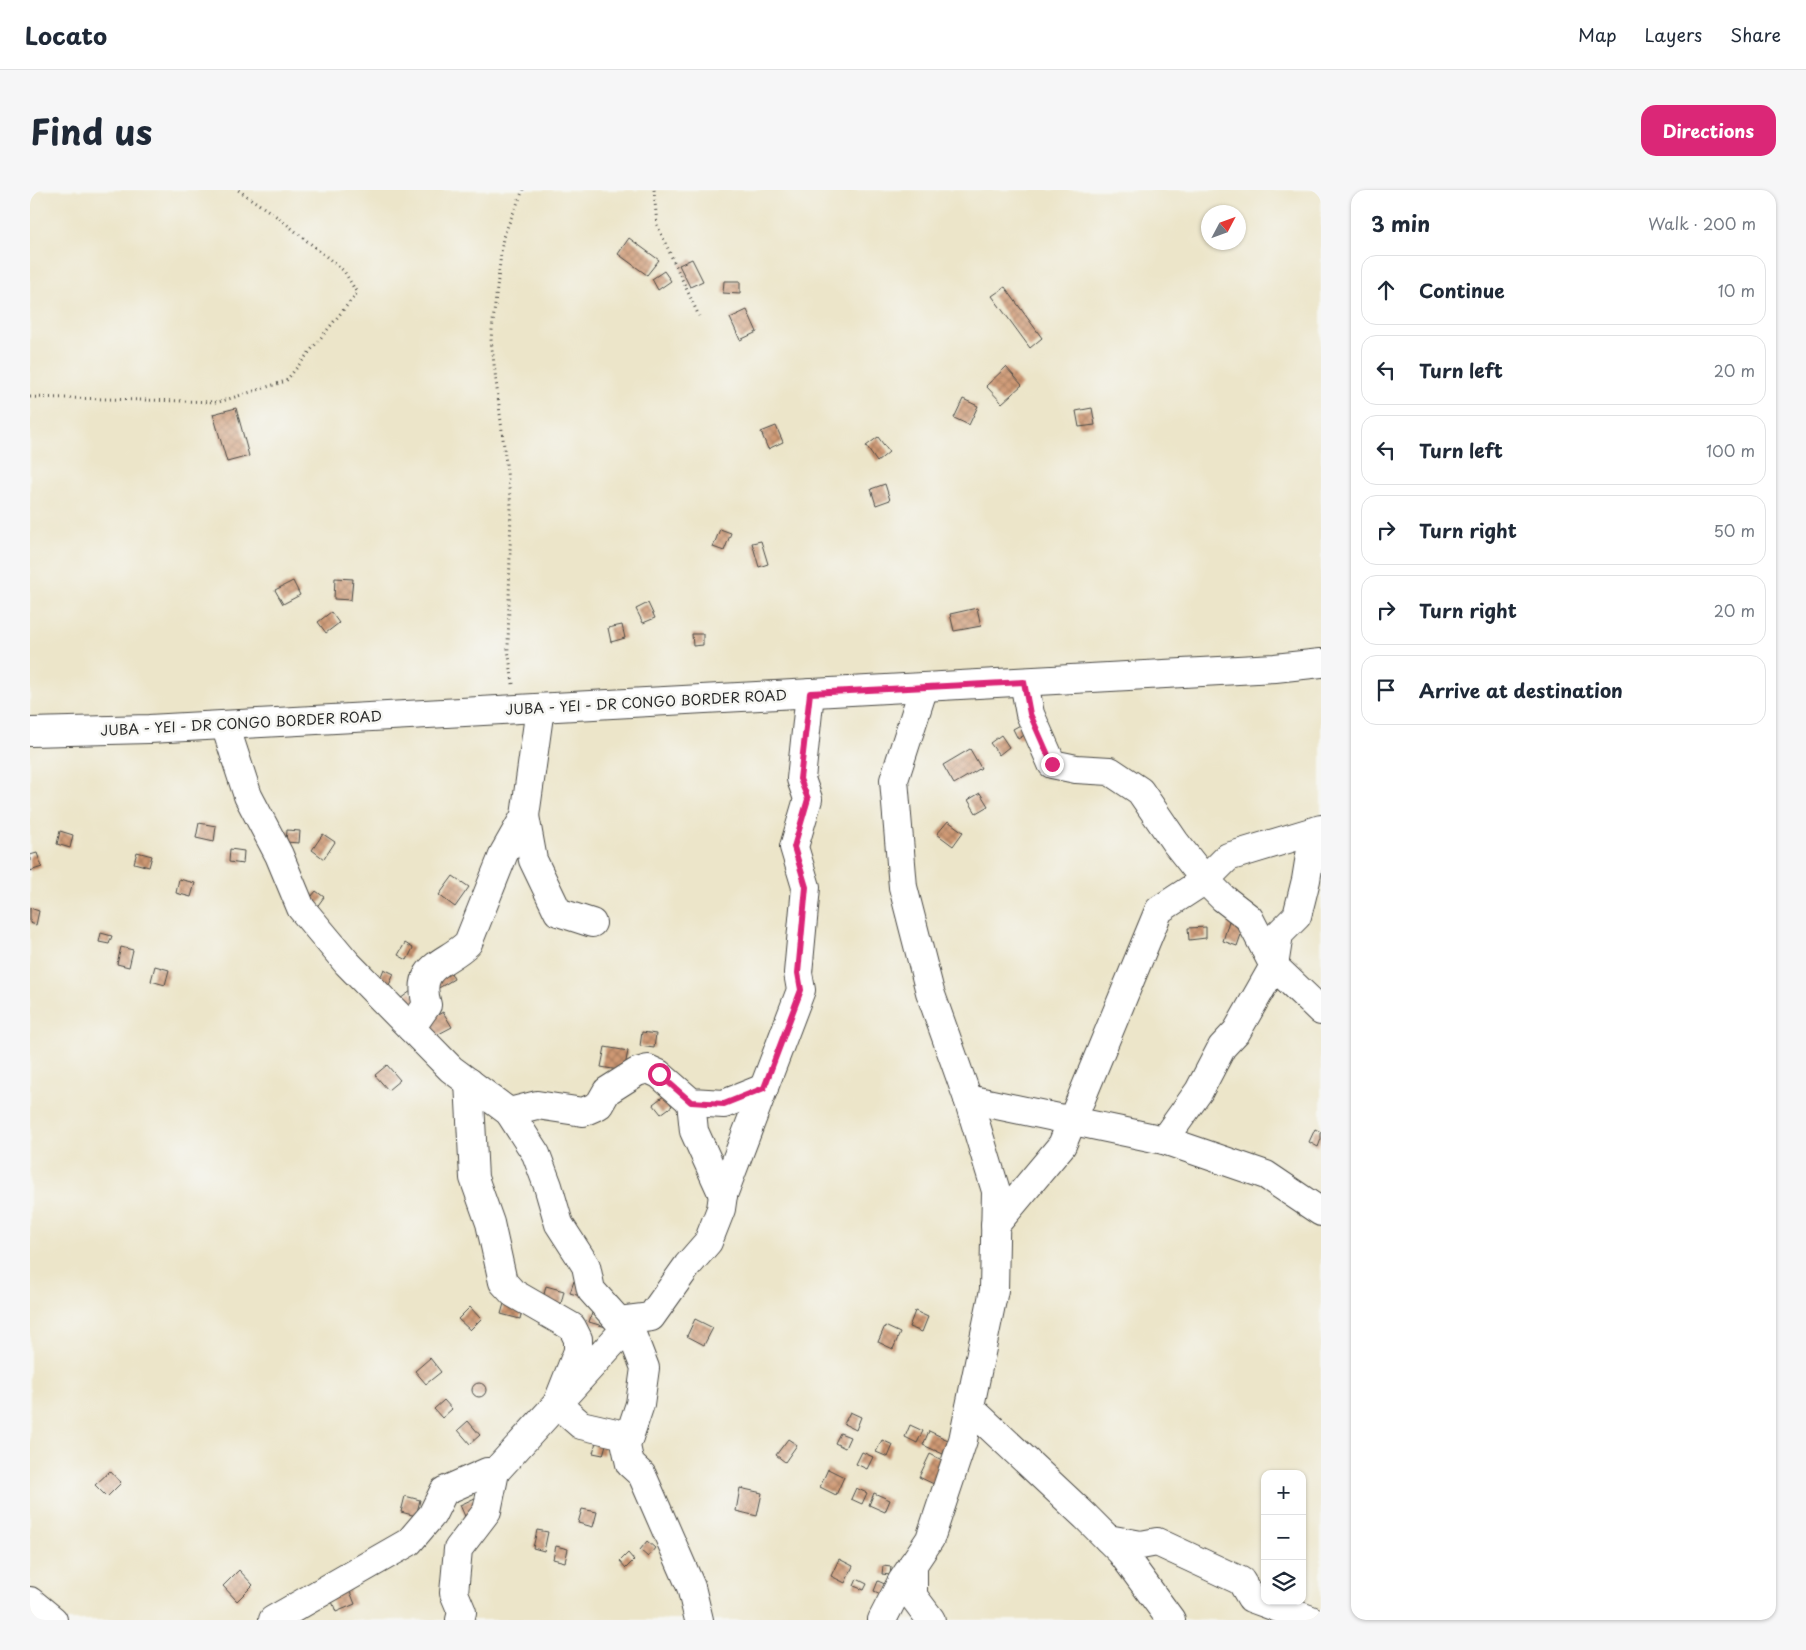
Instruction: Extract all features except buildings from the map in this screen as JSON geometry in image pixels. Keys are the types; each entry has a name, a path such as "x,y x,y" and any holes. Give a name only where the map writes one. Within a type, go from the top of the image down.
{"street":[{"name":"JUBA - YEI - DR CONGO BORDER ROAD","path":"30,732 149,729 528,709 1024,682 1321,663"},
{"path":"1024,682 1030,714 1052,764 1076,769 1110,771 1140,790 1175,842 1205,880 1223,898 1249,918 1274,966 1321,1011"},
{"path":"882,1620 913,1564 930,1539 963,1440 994,1290 996,1191 968,1099 930,992 902,888 894,780 924,687"},
{"path":"460,1620 462,1612 454,1593 458,1549 487,1511 495,1472 558,1404 622,1325 651,1317 688,1265 708,1242 721,1210 723,1195 801,990 798,973 806,887 794,847 808,799 800,779 810,693"},
{"path":"528,709 525,816 533,860 558,912 592,923"},
{"path":"225,725 248,796 279,855 301,908 348,963 450,1069 509,1112 536,1154 559,1224 586,1266 592,1290 633,1337 644,1368 640,1404 626,1446 630,1464 642,1475 691,1587 699,1620"},
{"path":"411,1028 427,1006 424,993 427,975 440,962 459,952 468,943 504,854 525,816"},
{"path":"995,1225 1062,1145 1159,910 1205,880 1228,857 1317,830 1297,916 1280,934 1274,966 1237,1031 1222,1047 1199,1091 1164,1140"},
{"path":"509,1112 537,1105 584,1112 599,1105 608,1091 637,1072 648,1069 659,1074 691,1102 724,1104 764,1088"},
{"path":"469,1082 474,1178 490,1223 503,1282 513,1293 572,1327 578,1339 578,1351 558,1404"},
{"path":"968,1099 1164,1140 1266,1175 1321,1212"},
{"path":"691,1102 694,1131 723,1195"},
{"path":"558,1404 581,1424 629,1436"},
{"path":"970,1408 1086,1516 1108,1539 1120,1552 1170,1620"},
{"path":"273,1620 409,1542 432,1514 444,1491 487,1472 495,1472"},
{"path":"1108,1539 1141,1545 1157,1542 1241,1581 1251,1598 1311,1620"},
{"path":"913,1564 913,1596 931,1620"},
{"path":"30,1601 53,1620"}],"path":[{"path":"30,397 219,402 286,381 357,292 344,271 279,218 238,190"},
{"path":"524,190 503,237 490,339 511,505 508,649 528,709"},
{"path":"654,190 657,225 699,316"}],"route":[{"path":"659,1074 691,1102 724,1104 764,1088 801,990 798,973 806,887 794,847 808,799 800,779 810,693 1024,682 1030,714 1052,764"}]}
